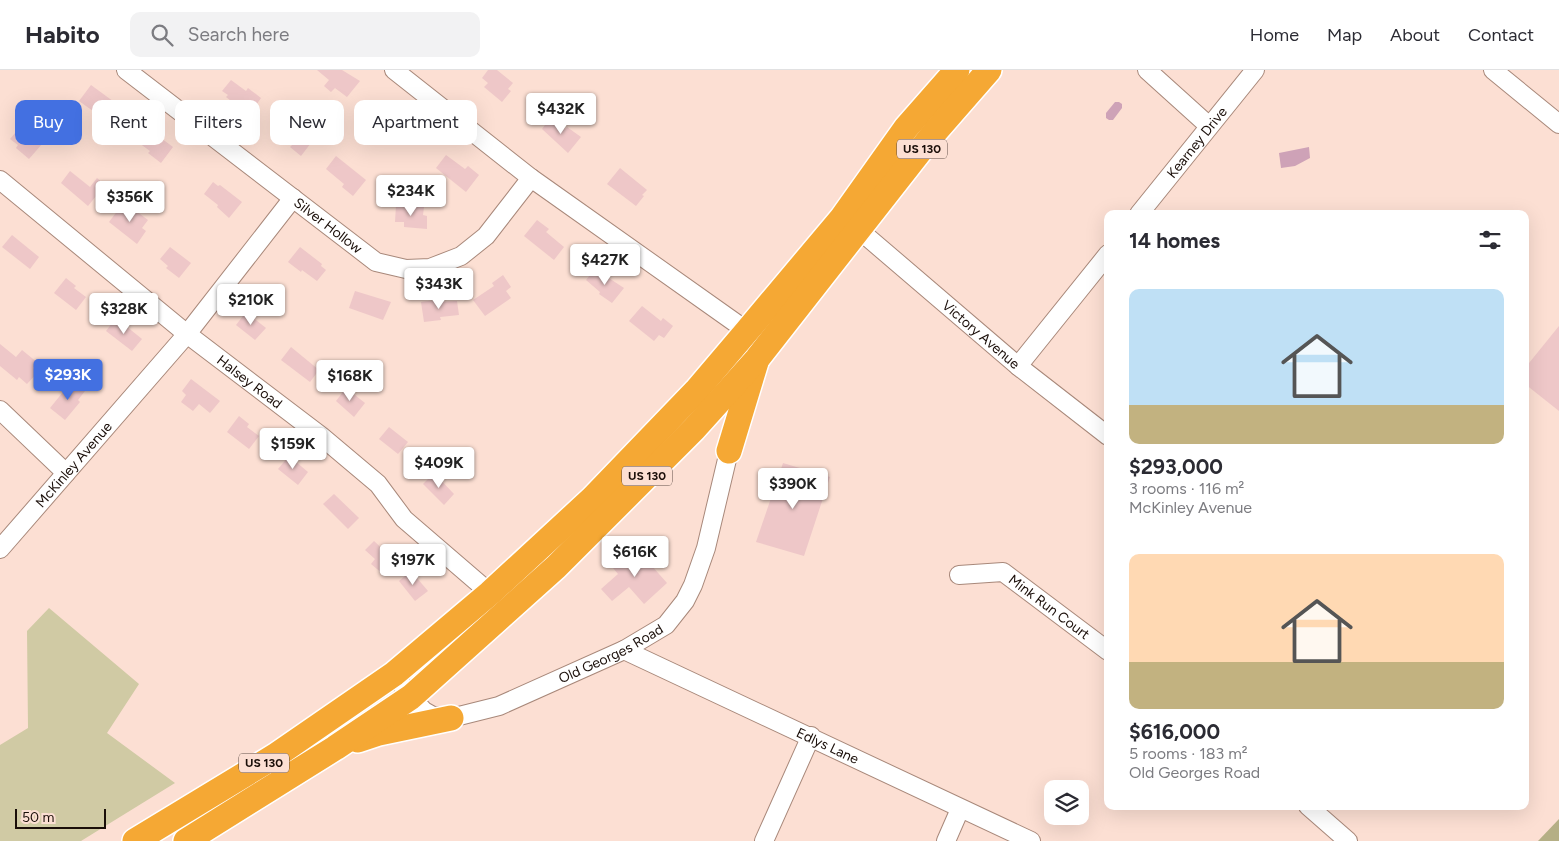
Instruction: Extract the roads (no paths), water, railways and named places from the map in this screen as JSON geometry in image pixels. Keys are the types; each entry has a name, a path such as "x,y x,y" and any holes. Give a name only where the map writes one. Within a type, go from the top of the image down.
{"highway":[{"name":"US 130","path":"186,841 411,697 556,567 694,429 757,359 850,223 906,128 957,70"},
{"name":"US 130","path":"135,841 275,756 391,676 490,593 593,498 696,391 747,330 934,133 989,70"},
{"path":"729,451 757,359"},
{"path":"694,429 707,427 717,430 725,438 729,451"},
{"path":"334,748 379,733 451,718"}],"street":[{"name":"Silver Hollow","path":"126,70 376,262 406,270 430,268 462,256 486,236 531,178"},
{"path":"394,70 531,178 747,330"},
{"path":"1147,70 1209,126"},
{"name":"Kearney Drive","path":"1142,210 1255,70"},
{"path":"1500,72 1559,124"},
{"name":"Halsey Road","path":"0,180 187,334 321,436 378,484 404,519 490,593"},
{"name":"McKinley Avenue","path":"0,549 187,334 293,198"},
{"name":"Victory Avenue","path":"850,223 1018,366 1104,433"},
{"path":"1018,366 1104,259"},
{"path":"0,410 66,473"},
{"name":"Old Georges Road","path":"391,676 428,714 451,718 499,706 624,650 666,625 685,601 693,585 706,548 729,451"},
{"name":"Mink Run Court","path":"959,575 1003,572 1104,648"},
{"name":"Edlys Lane","path":"624,650 811,736 960,809 1031,841"},
{"path":"764,841 811,736"},
{"path":"946,841 960,809"},
{"path":"1313,810 1348,841"}]}
